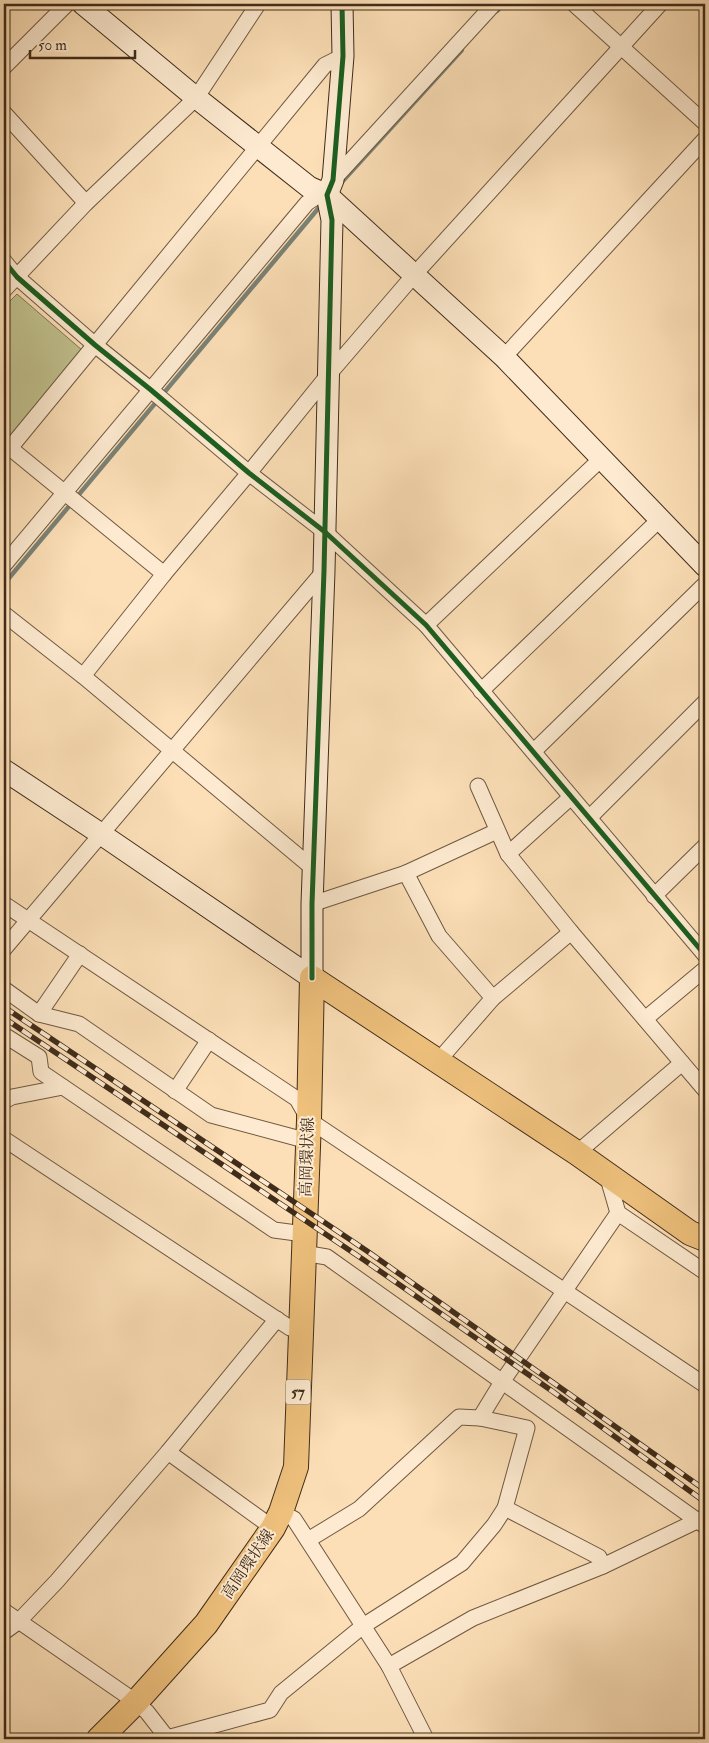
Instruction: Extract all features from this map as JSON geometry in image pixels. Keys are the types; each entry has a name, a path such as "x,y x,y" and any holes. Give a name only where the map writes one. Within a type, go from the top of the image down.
{"main road":[{"path":"312,978 439,1060 577,1153 690,1233 705,1239"},
{"name":"高岡環状線","path":"99,1739 136,1702 206,1624 277,1520 296,1467 312,978"}],"street":[{"path":"4,66 67,4"},
{"path":"83,4 196,98 309,186 331,196 504,357 705,566"},
{"path":"4,290 86,203 196,98 258,4"},
{"path":"312,978 312,904 315,870 329,374 331,196 343,56 342,4"},
{"path":"4,565 307,203 316,197 331,196 494,4"},
{"path":"574,4 705,123"},
{"path":"83,676 164,574 329,374 414,275 660,4"},
{"path":"164,574 7,446 95,345 326,65 343,56"},
{"path":"4,113 86,203"},
{"path":"504,357 705,138"},
{"path":"4,261 17,277 95,345 152,390 249,473 324,532 426,625 705,955"},
{"path":"426,625 602,458"},
{"path":"481,691 660,519"},
{"path":"4,949 324,571"},
{"path":"534,751 705,584"},
{"path":"4,614 83,676 315,870"},
{"path":"589,818 705,702"},
{"path":"4,770 312,978"},
{"path":"478,786 508,854 571,932 705,1090"},
{"path":"508,854 571,797"},
{"path":"312,904 406,873 498,831"},
{"path":"654,896 705,846"},
{"path":"406,873 439,936 492,998"},
{"path":"4,904 298,1099 308,1130"},
{"path":"439,1060 492,998 571,932"},
{"path":"38,1014 80,954"},
{"path":"645,1019 705,969"},
{"path":"4,989 38,1014 79,1024 211,1115 308,1130 565,1292 705,1385"},
{"path":"4,1035 39,1057 41,1072 274,1230 327,1257 502,1382 703,1521"},
{"path":"175,1091 209,1040"},
{"path":"577,1153 682,1063"},
{"path":"4,1101 12,1097 63,1087"},
{"path":"4,1139 290,1328 300,1329"},
{"path":"607,1175 618,1213 705,1272"},
{"path":"480,1418 502,1382 618,1213"},
{"path":"4,1632 18,1622 57,1581 168,1452 277,1319"},
{"path":"4,1611 136,1702 147,1712 167,1739 270,1710 281,1694 363,1626 462,1563 494,1525 505,1508 527,1428 480,1418 459,1417 359,1509 308,1540"},
{"path":"168,1452 277,1520 294,1519 389,1666 426,1739"},
{"path":"505,1508 599,1557 603,1566"},
{"path":"389,1666 473,1618 603,1566 703,1521"}],"green space":[{"path":"17,294 82,350 10,436 4,431 4,307"}],"waterway":[{"path":"497,11 504,4"},
{"path":"341,183 462,50"},
{"path":"4,584 322,204"}],"railway":[{"path":"4,1007 367,1251 705,1490"},
{"path":"4,1018 364,1260 552,1391 705,1502"}],"cycle path":[{"path":"312,978 312,904 324,571 332,220 327,195 333,180 343,56 342,4"},
{"path":"4,261 17,277 95,345 249,473 325,532 426,625 705,955"}]}
